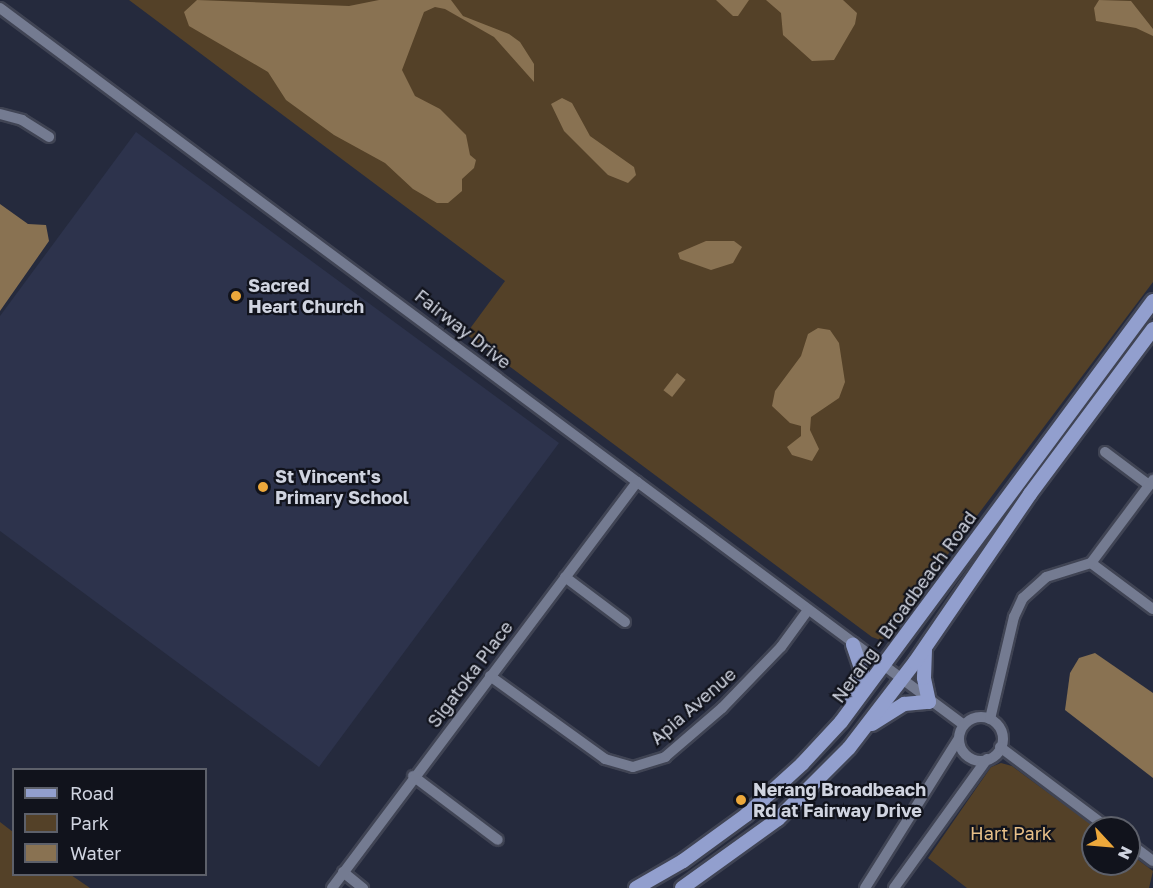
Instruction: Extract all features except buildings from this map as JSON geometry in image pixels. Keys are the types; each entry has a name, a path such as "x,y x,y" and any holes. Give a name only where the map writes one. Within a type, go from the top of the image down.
{"main road":[{"name":"Nerang - Broadbeach Road","path":"636,888 746,815 802,764 845,718 1153,301"},
{"path":"682,888 778,819 821,778 865,728 902,681 1030,494 1153,329"},
{"path":"845,718 861,678 854,645"},
{"path":"865,728 904,704 929,702 924,678 925,648"}],"street":[{"name":"Fairway Drive","path":"0,8 395,298 929,702 964,725"},
{"path":"0,114 22,120 49,137"},
{"path":"990,719 1014,617 1023,598 1046,577 1090,563 1151,483 1105,452"},
{"name":"Sigatoka Place","path":"332,888 413,776 637,482"},
{"path":"1090,563 1153,609"},
{"path":"565,577 625,622"},
{"name":"Apia Avenue","path":"490,676 605,759 633,767 665,757 722,708 781,647 808,610"},
{"path":"865,888 959,738 964,725 976,718 990,719 1002,733 1000,747 987,759 894,888"},
{"path":"959,738 968,756 987,759"},
{"path":"1000,747 1092,816"},
{"path":"413,776 498,840"},
{"path":"343,873 363,888"}],"shaded area":[{"name":"St Vincent's Primary School","path":"136,132 559,443 319,767 0,531 0,316"}],"green space":[{"path":"129,0 1153,0 1153,282 885,638 880,640 872,637 466,334 505,281"},
{"name":"Hart Park","path":"1001,763 1012,766 1081,817 1081,876 1141,876 1141,862 1153,871 1149,888 967,888 928,858 991,767"},
{"path":"0,822 12,831 12,876 72,876 90,888 0,888"}],"water":[{"path":"197,0 349,6 379,0 451,0 463,16 509,34 520,42 534,64 534,82 494,37 445,9 435,7 424,12 402,70 415,96 440,109 466,135 470,155 476,160 474,168 462,179 462,191 448,203 437,203 413,189 385,163 334,135 286,100 268,72 189,26 184,12"},
{"path":"716,0 749,0 738,16 733,16"},
{"path":"766,0 843,0 857,13 855,24 834,60 812,61 783,35 781,13"},
{"path":"1099,0 1131,1 1153,29 1153,36 1136,28 1096,21 1094,8"},
{"path":"562,98 572,103 590,136 634,167 636,175 628,183 608,175 564,131 551,104"},
{"path":"0,204 28,224 46,225 49,241 0,311"},
{"path":"706,241 734,241 742,247 733,263 711,270 680,259 678,253"},
{"path":"818,328 830,330 839,343 845,382 839,398 811,417 810,430 819,449 812,461 792,455 787,447 801,436 801,426 790,423 772,406 775,391 801,356 808,334"},
{"path":"677,373 686,380 672,397 663,390"},
{"path":"1095,653 1153,693 1153,778 1065,710 1070,673 1079,658"}],"place":[{"name":"Sacred Heart Church","path":"236,296"},
{"name":"St Vincent's Primary School","path":"263,487"},
{"name":"Nerang Broadbeach Rd at Fairway Drive","path":"741,800"}]}
